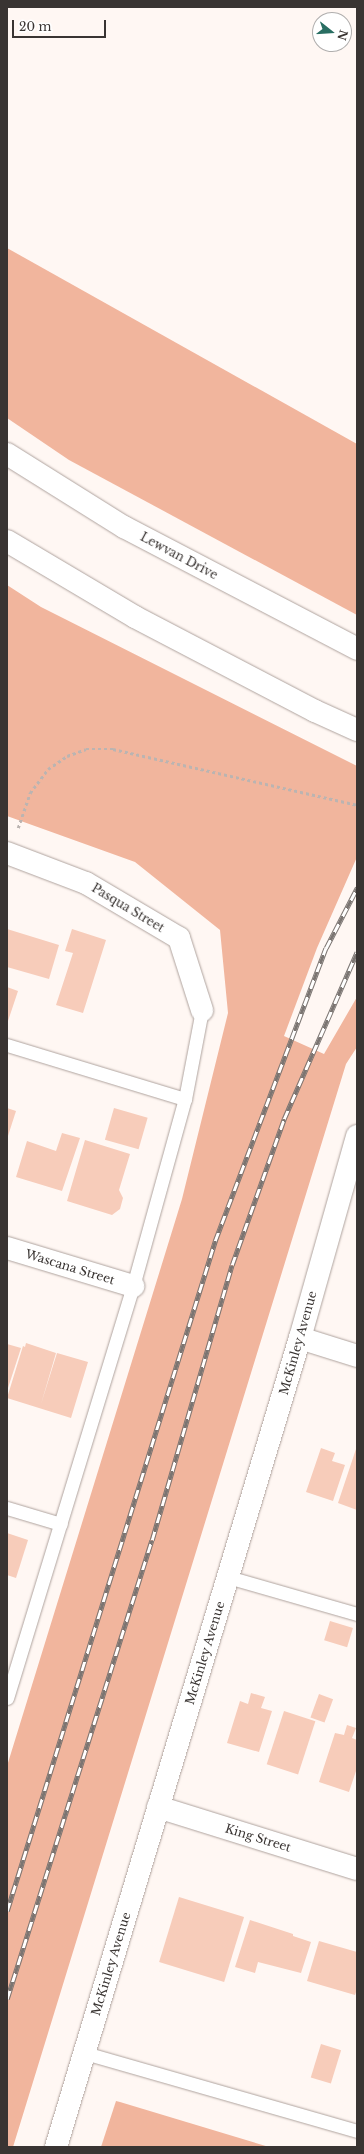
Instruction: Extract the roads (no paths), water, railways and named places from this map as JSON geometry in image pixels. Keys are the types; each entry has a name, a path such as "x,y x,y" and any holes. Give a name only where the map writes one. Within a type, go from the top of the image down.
{"street":[{"name":"Lewvan Drive","path":"7,454 124,528 357,649"},
{"path":"7,541 135,617 315,711 357,730"},
{"name":"Pasqua Street","path":"8,853 86,883 179,938 202,1010"},
{"name":"McKinley Avenue","path":"56,2147 353,1160 357,1136"},
{"name":"Wascana Street","path":"7,1248 133,1286"},
{"path":"300,1338 357,1356"},
{"name":"King Street","path":"158,1807 357,1869"}],"lane":[{"path":"7,1698 133,1286 185,1099 202,1010"},
{"path":"7,1045 185,1099"},
{"path":"7,1508 61,1524"},
{"path":"228,1577 357,1614"},
{"path":"84,2053 357,2131"}],"railway":[{"path":"7,1911 215,1241 326,948 357,888"},
{"path":"7,1999 152,1540 232,1265 284,1119 357,952"}]}
